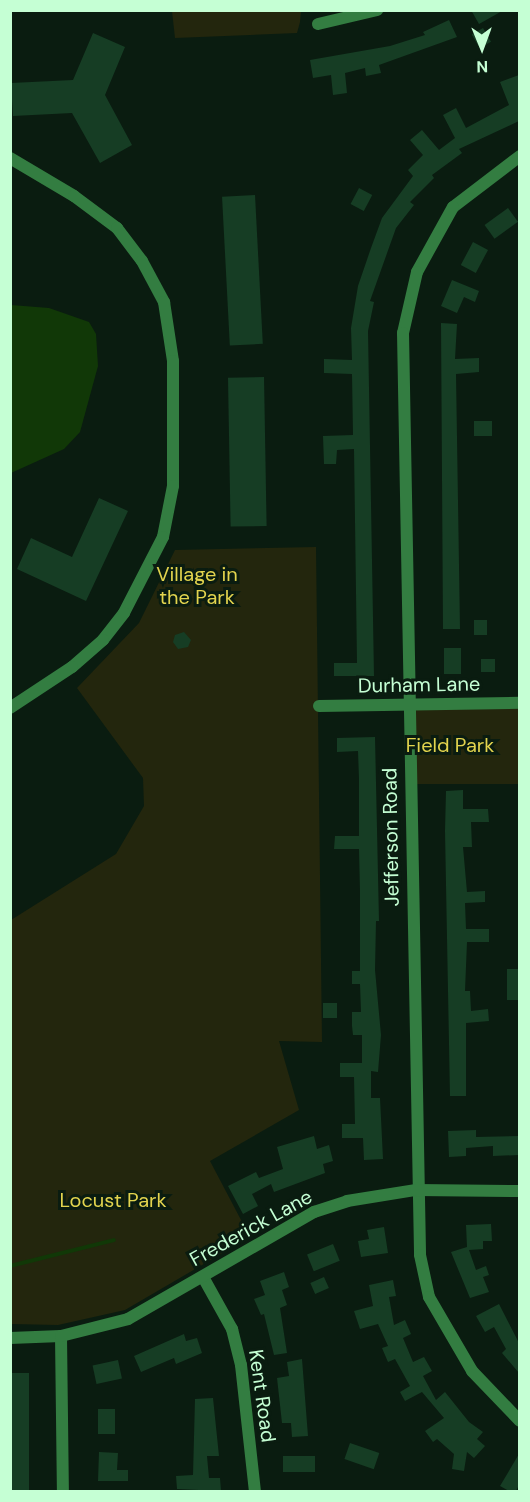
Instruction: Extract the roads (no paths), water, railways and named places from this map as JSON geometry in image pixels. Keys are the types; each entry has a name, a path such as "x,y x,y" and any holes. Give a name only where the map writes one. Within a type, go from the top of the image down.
{"street":[{"path":"318,24 377,10"},
{"name":"Jefferson Road","path":"519,156 453,207 417,272 406,311 403,333 416,1190 420,1255 429,1297 472,1371 519,1421"},
{"path":"10,158 74,196 117,228 142,261 164,302 173,361 173,486 164,537 124,613 103,640 72,667 10,708"},
{"name":"Durham Lane","path":"319,706 519,703"},
{"name":"Frederick Lane","path":"10,1338 61,1336 128,1319 314,1212 381,1194 416,1190 519,1191"},
{"name":"Kent Road","path":"203,1276 232,1329 241,1365 255,1491"},
{"path":"61,1336 63,1491"}],"waterway":[{"path":"10,1266 114,1240"}],"park label":[{"name":"Village in the Park","path":"197,586"},
{"name":"Field Park","path":"450,745"},
{"name":"Locust Park","path":"113,1200"}]}
